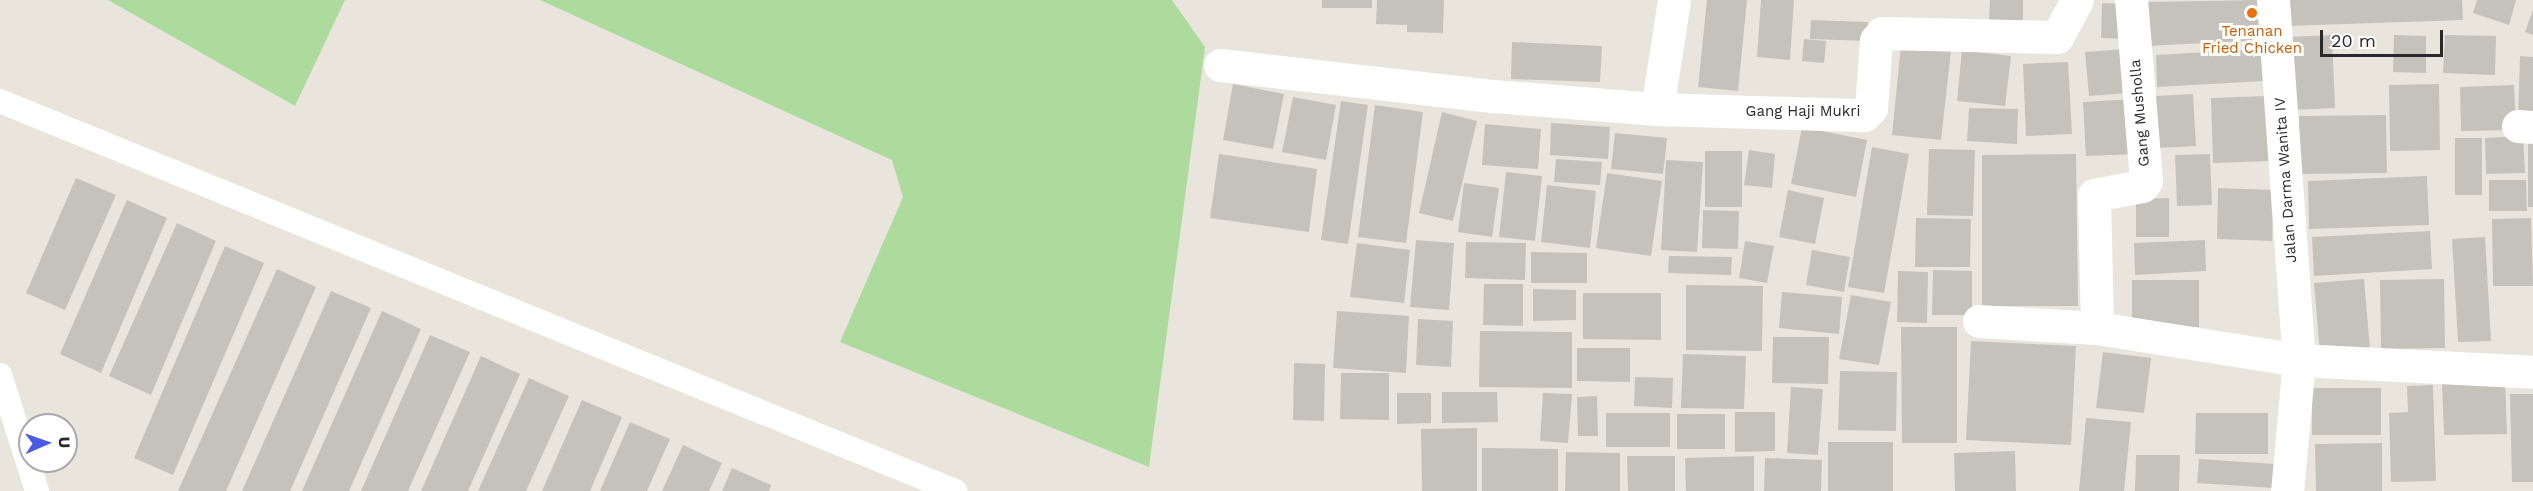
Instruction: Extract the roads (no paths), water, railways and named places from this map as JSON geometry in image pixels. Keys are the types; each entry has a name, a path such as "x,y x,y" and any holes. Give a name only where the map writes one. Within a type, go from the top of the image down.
{"street":[{"path":"1220,65 1494,96 1657,109 1674,0"},
{"name":"Gang Haji Mukri","path":"1657,109 1864,115 1871,108 1876,40 1882,33 2057,37 2077,0"},
{"name":"Gang Musholla","path":"2097,328 2094,195 2142,186 2146,181 2131,0"},
{"name":"Jalan Darma Wanita IV","path":"2273,0 2299,360 2287,491"},
{"path":"1979,321 2097,328 2299,360 2533,372"}],"lane":[{"path":"0,101 955,491"},
{"path":"0,375 37,491"}],"place":[{"name":"Tenanan Fried Chicken","path":"2252,13"}]}
